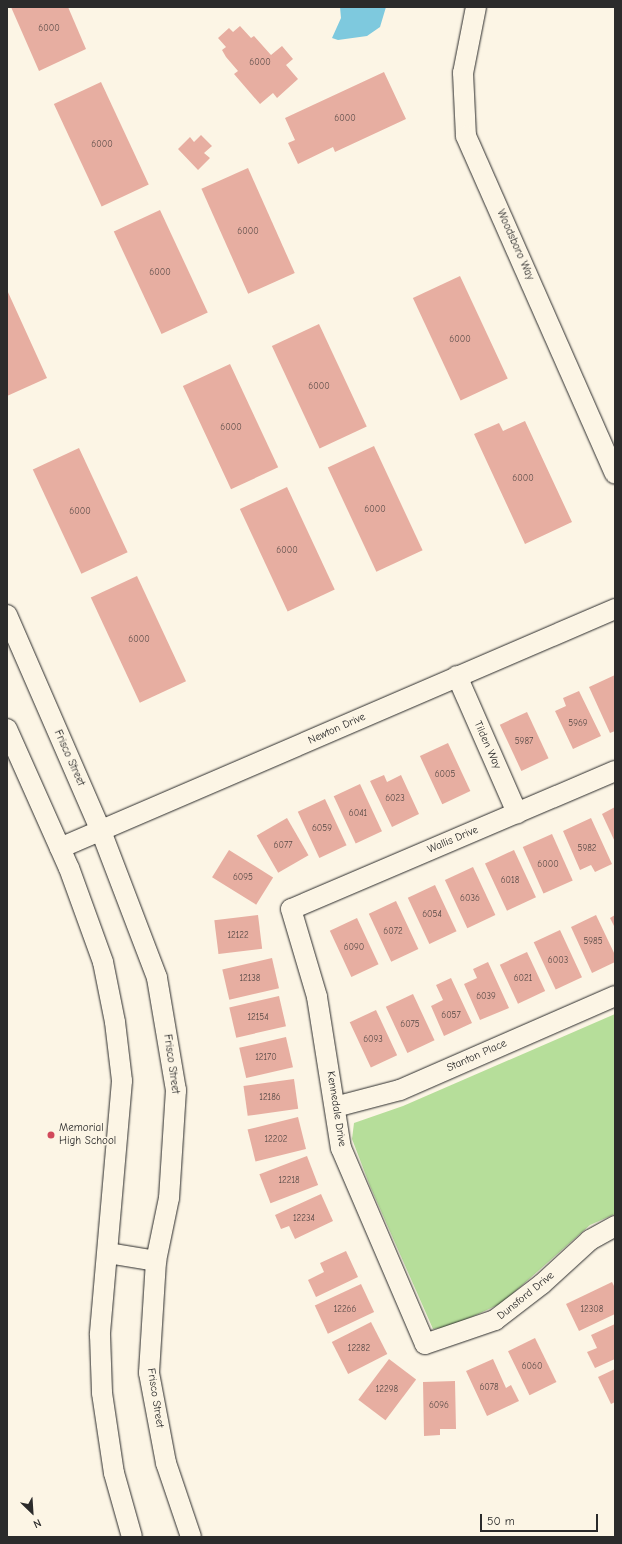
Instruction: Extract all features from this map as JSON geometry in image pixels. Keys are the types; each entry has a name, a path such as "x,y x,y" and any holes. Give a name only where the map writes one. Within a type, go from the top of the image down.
{"street":[{"name":"Woodsboro Way","path":"476,7 463,74 466,136 615,474"},
{"name":"Newton Drive","path":"60,848 457,676 615,610"},
{"name":"Frisco Street","path":"7,615 101,831 157,978 176,1090 168,1198 156,1261 149,1373 166,1463 191,1537"},
{"name":"Tilden Way","path":"457,676 517,813"},
{"path":"7,729 60,848 103,962 115,1022 122,1081 100,1335 102,1393 114,1473 132,1537"},
{"name":"Wallis Drive","path":"291,909 615,771"},
{"name":"Kennedale Drive","path":"291,909 317,997 341,1148 425,1344"},
{"name":"Stanton Place","path":"335,1107 400,1090 615,996"},
{"name":"Dunsford Drive","path":"425,1344 496,1320 542,1284 590,1240 615,1226"},
{"path":"108,1254 156,1261"}],"green space":[{"path":"615,1014 615,1214 590,1225 502,1303 450,1327 433,1329 370,1186 352,1139 354,1123 403,1106"}],"water":[{"path":"340,7 386,7 380,27 367,36 338,40 332,38 341,18"}],"building":[{"path":"11,7 68,7 86,49 39,71"},
{"path":"240,26 251,38 254,36 271,55 282,46 293,59 286,65 298,79 277,98 273,93 260,104 234,74 238,71 226,57 222,50 226,47 218,38 229,28 233,32"},
{"path":"384,72 406,119 335,152 333,147 298,164 288,143 295,140 285,118"},
{"path":"101,82 149,184 102,206 54,104"},
{"path":"201,135 212,146 204,153 210,158 198,170 178,149 190,137 194,142"},
{"path":"248,168 295,273 248,294 201,189"},
{"path":"160,210 208,312 162,334 114,232"},
{"path":"460,276 508,378 461,400 413,298"},
{"path":"7,290 47,378 7,396"},
{"path":"319,324 367,426 320,448 272,346"},
{"path":"230,364 278,467 231,489 183,386"},
{"path":"525,421 572,522 525,544 474,434 499,423 503,431"},
{"path":"374,446 423,550 376,572 328,468"},
{"path":"79,448 128,552 81,574 33,470"},
{"path":"287,487 335,589 288,611 240,509"},
{"path":"137,576 186,681 140,703 91,598"},
{"path":"615,675 615,731 610,733 589,687"},
{"path":"579,691 601,736 573,749 555,711 566,706 563,698"},
{"path":"527,712 549,758 521,771 500,725"},
{"path":"448,743 470,791 442,804 420,756"},
{"path":"384,775 387,782 401,775 419,814 392,827 370,781"},
{"path":"360,784 382,831 356,843 334,796"},
{"path":"325,799 347,845 319,858 298,812"},
{"path":"615,807 615,842 602,814"},
{"path":"287,818 308,855 278,873 257,836"},
{"path":"591,818 612,864 595,872 591,865 580,870 563,831"},
{"path":"552,834 573,881 544,894 523,847"},
{"path":"229,850 273,878 256,905 212,877"},
{"path":"514,850 536,897 507,911 485,864"},
{"path":"473,867 495,915 467,928 445,880"},
{"path":"435,885 457,931 429,944 408,898"},
{"path":"396,901 418,949 391,962 369,914"},
{"path":"258,915 262,949 218,954 214,920"},
{"path":"596,915 615,955 615,962 592,973 571,927"},
{"path":"615,915 615,928 610,918"},
{"path":"357,918 379,964 351,977 330,931"},
{"path":"560,930 582,977 556,989 534,942"},
{"path":"527,952 545,991 518,1004 500,965"},
{"path":"272,958 279,988 229,1000 222,969"},
{"path":"488,962 509,1008 480,1020 464,984 477,978 473,969"},
{"path":"451,978 472,1023 444,1036 431,1006 443,1000 436,985"},
{"path":"413,994 435,1040 407,1053 386,1007"},
{"path":"279,996 286,1026 236,1038 229,1007"},
{"path":"376,1010 397,1055 371,1068 350,1022"},
{"path":"286,1037 293,1067 246,1078 239,1048"},
{"path":"294,1079 298,1109 248,1116 243,1086"},
{"path":"298,1117 306,1149 256,1162 248,1130"},
{"path":"307,1156 318,1185 270,1203 259,1174"},
{"path":"321,1194 333,1221 295,1239 289,1226 281,1229 275,1215"},
{"path":"346,1251 358,1277 316,1297 308,1280 324,1272 320,1263"},
{"path":"612,1282 615,1288 615,1314 579,1331 566,1304"},
{"path":"361,1284 374,1312 328,1334 315,1306"},
{"path":"371,1322 387,1354 348,1374 332,1342"},
{"path":"615,1324 615,1359 595,1368 587,1352 597,1348 591,1335"},
{"path":"535,1338 556,1382 530,1395 508,1351"},
{"path":"389,1359 416,1379 385,1420 358,1400"},
{"path":"493,1359 506,1388 511,1385 519,1401 487,1416 466,1371"},
{"path":"615,1369 615,1402 611,1404 598,1377"},
{"path":"455,1381 456,1429 440,1429 440,1435 424,1436 423,1382"}],"place":[{"name":"Memorial High School","path":"51,1135"}]}
